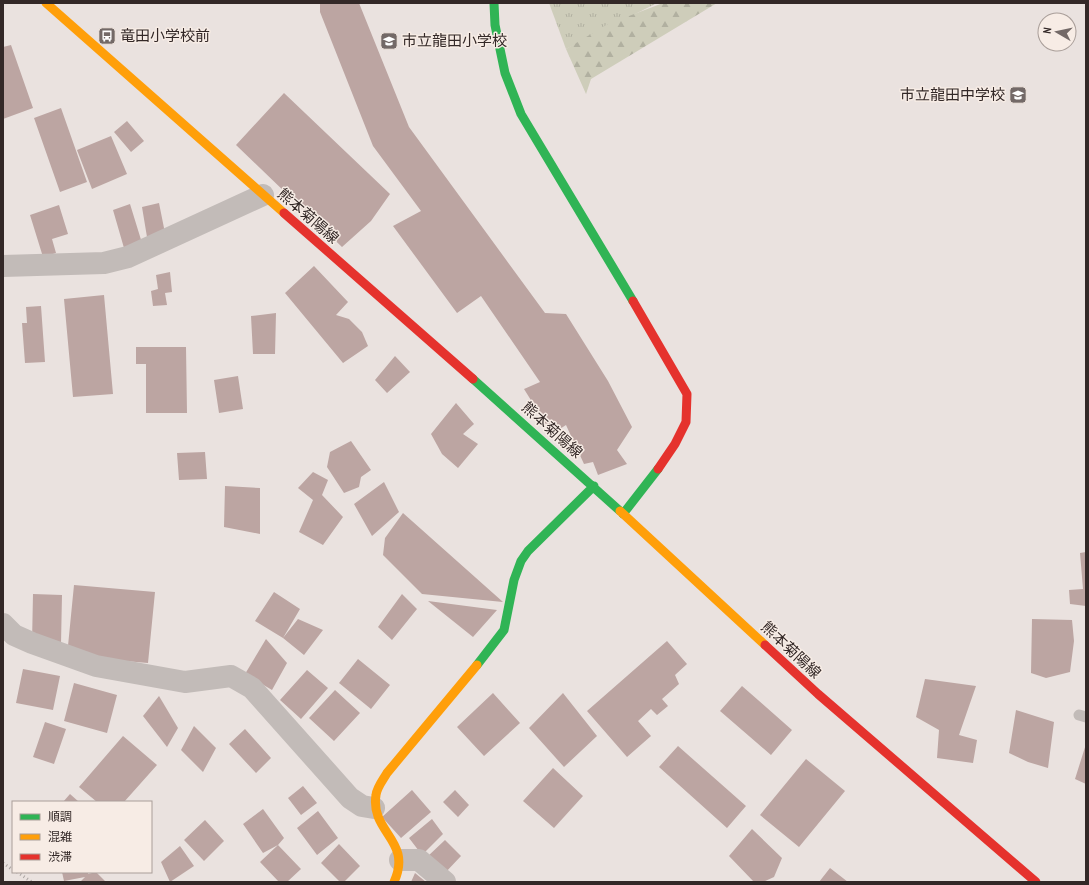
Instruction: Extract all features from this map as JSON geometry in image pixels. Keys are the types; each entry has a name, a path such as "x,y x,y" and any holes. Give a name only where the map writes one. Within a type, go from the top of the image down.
{"main road":[{"name":"熊本菊陽線","path":"46,3 594,486 818,694 1036,882"},
{"path":"494,3 495,25 505,73 521,114 687,394 688,408 686,422 677,442 623,514"},
{"path":"394,882 400,860 395,846 378,821 374,808 376,794 387,773 496,642 506,622 514,580 528,551 594,486"}],"street":[{"path":"3,266 104,263 116,260 263,195"},
{"path":"3,624 14,635 96,666 185,682 231,676 252,688 350,798 362,806 374,808"},
{"path":"400,860 419,860 445,882"}],"green space":[{"path":"549,3 657,3 566,49"},
{"path":"663,3 717,3 591,79 586,94 566,49 608,24"}],"building":[{"path":"320,3 359,3 409,127 545,313 566,314 608,381 632,427 617,450 627,464 598,475 593,462 584,464 566,425 552,434 524,389 540,382 481,296 457,313 393,226 421,211 373,146 320,12"},
{"path":"11,45 33,108 3,119 3,47"},
{"path":"284,93 390,194 371,221 342,247 236,145"},
{"path":"61,108 87,182 60,192 34,118"},
{"path":"127,121 144,141 131,152 114,132"},
{"path":"111,136 127,174 92,189 77,150"},
{"path":"159,203 165,233 147,237 142,207"},
{"path":"130,204 142,243 124,248 113,210"},
{"path":"59,205 68,234 52,239 56,253 43,257 30,215"},
{"path":"314,266 348,302 336,315 349,319 362,332 368,346 343,363 285,293"},
{"path":"170,272 172,292 165,293 167,305 153,306 151,291 158,289 156,275"},
{"path":"104,295 113,394 73,397 64,299"},
{"path":"41,306 45,362 25,363 22,323 27,323 26,307"},
{"path":"276,313 275,354 253,354 251,316"},
{"path":"136,347 186,347 187,413 146,413 146,364 136,364"},
{"path":"395,356 410,372 387,393 375,380"},
{"path":"238,376 243,409 219,413 214,380"},
{"path":"456,403 474,424 463,434 478,444 458,468 442,454 431,434"},
{"path":"351,441 371,470 361,477 359,487 344,493 327,467 330,452"},
{"path":"205,452 207,479 179,480 177,453"},
{"path":"313,472 328,480 322,495 343,517 323,545 299,532 313,500 298,488"},
{"path":"384,482 399,512 372,536 354,504"},
{"path":"225,486 260,488 260,534 224,527"},
{"path":"403,513 503,602 422,594 383,555 385,538"},
{"path":"1086,552 1086,606 1070,604 1069,590 1083,589 1080,553"},
{"path":"74,585 155,592 148,663 67,656"},
{"path":"274,592 300,609 283,638 255,621"},
{"path":"33,594 62,595 61,644 32,643"},
{"path":"402,594 417,609 392,640 378,627"},
{"path":"428,601 497,610 473,637"},
{"path":"298,619 323,630 304,655 283,638"},
{"path":"1032,619 1072,620 1074,641 1070,672 1046,678 1031,673"},
{"path":"266,639 287,663 272,690 245,674"},
{"path":"667,641 687,664 675,675 679,684 662,699 668,706 657,715 651,709 638,721 651,736 627,757 587,711"},
{"path":"358,659 390,685 371,709 339,683"},
{"path":"23,669 60,676 53,710 16,703"},
{"path":"307,670 328,688 301,719 280,700"},
{"path":"925,679 976,686 959,735 977,740 973,763 937,758 939,730 916,717"},
{"path":"74,683 117,695 107,733 64,721"},
{"path":"742,686 792,730 771,755 720,711"},
{"path":"335,690 360,713 334,741 309,718"},
{"path":"493,693 520,723 484,756 457,727"},
{"path":"563,693 597,736 564,767 529,728"},
{"path":"159,696 178,728 167,747 143,716"},
{"path":"1016,710 1054,722 1048,768 1028,762 1009,753"},
{"path":"45,722 66,729 54,764 33,757"},
{"path":"194,726 216,748 203,772 181,750"},
{"path":"245,729 271,758 256,773 229,744"},
{"path":"123,736 157,765 125,801 96,801 79,787"},
{"path":"1086,744 1086,784 1075,779"},
{"path":"678,746 746,806 727,828 659,767"},
{"path":"806,759 845,791 799,847 760,815"},
{"path":"553,768 583,796 554,828 523,801"},
{"path":"303,786 317,803 301,815 288,798"},
{"path":"412,790 431,812 401,838 382,817"},
{"path":"455,790 469,805 458,817 443,802"},
{"path":"70,794 78,801 64,801"},
{"path":"263,809 284,838 278,845 263,853 243,824"},
{"path":"318,811 338,838 317,855 297,828"},
{"path":"432,819 443,834 422,855 409,838"},
{"path":"205,820 224,841 204,861 184,840"},
{"path":"752,829 782,858 774,877 763,882 754,882 729,856"},
{"path":"445,840 461,856 444,874 427,857"},
{"path":"339,844 360,866 344,882 340,882 321,863"},
{"path":"278,845 301,869 287,882 279,882 260,862"},
{"path":"180,846 194,866 170,882 161,862"},
{"path":"830,868 848,882 819,882"},
{"path":"62,873 97,873 106,882 80,882 85,877 64,881"},
{"path":"415,873 426,882 411,882"}],"railway":[{"path":"3,863 12,869"},
{"path":"18,873 32,882"}],"traffic: fast":[{"path":"494,3 495,25 505,73 521,114 633,301"},
{"path":"473,379 620,511"},
{"path":"623,514 658,469"},
{"path":"477,665 504,630 514,580 521,561 528,551 594,486"}],"traffic: slow":[{"path":"46,3 284,213"},
{"path":"620,511 765,645"},
{"path":"394,882 398,868 398,856 395,846 379,819 376,808 376,795 378,789 387,773 477,665"}],"traffic: jam":[{"path":"284,213 473,379"},
{"path":"633,301 687,394 686,422 675,444 658,469"},
{"path":"765,645 818,694 1036,882"}],"place":[{"name":"竜田小学校前","path":"107,36"},
{"name":"市立龍田小学校","path":"389,41"},
{"name":"市立龍田中学校","path":"1018,95"}]}
